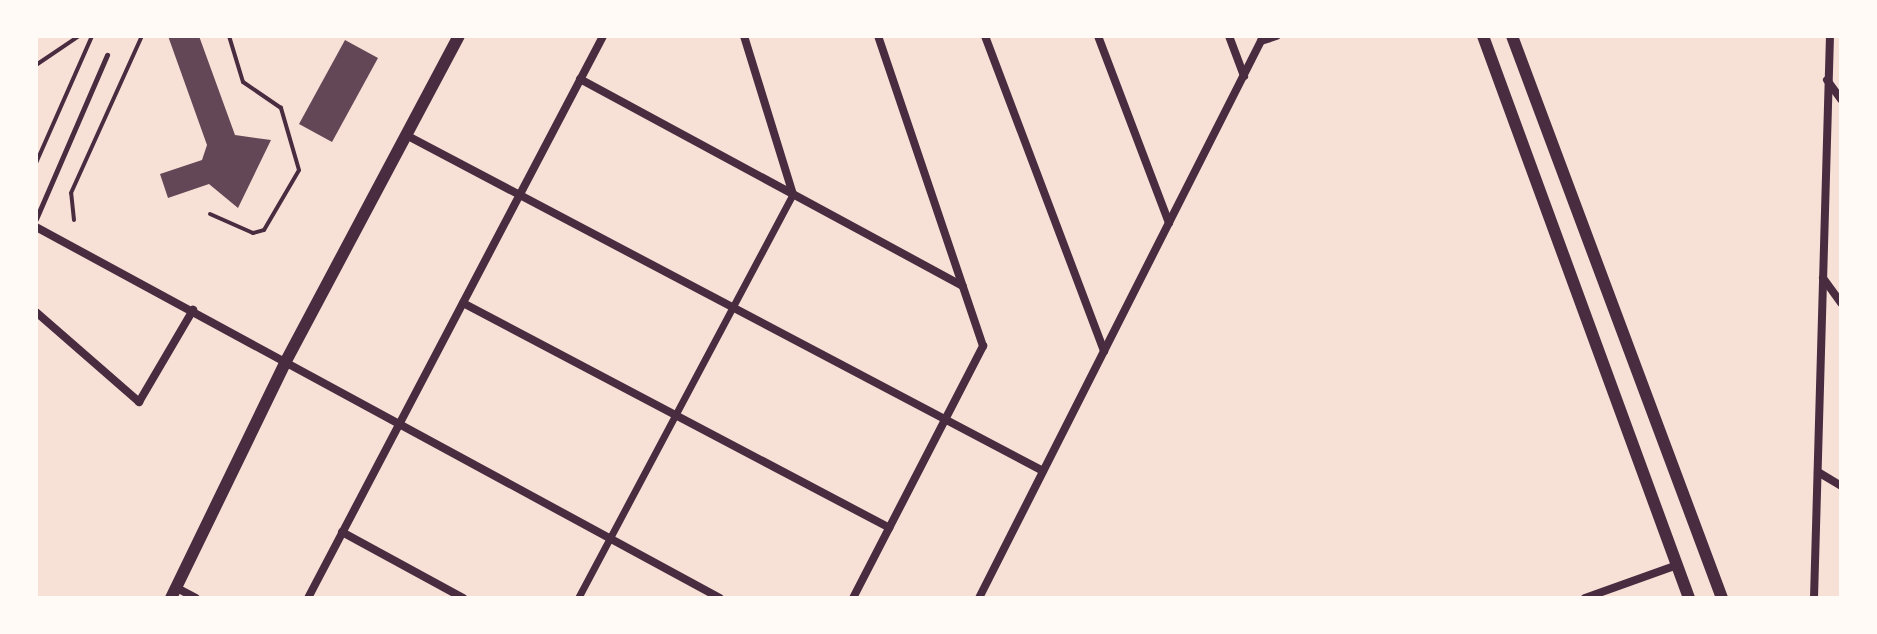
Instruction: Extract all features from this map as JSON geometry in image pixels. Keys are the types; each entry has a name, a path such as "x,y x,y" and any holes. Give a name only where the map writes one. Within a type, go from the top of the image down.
{"street":[{"path":"196,598 174,593 286,361 459,36"},
{"path":"308,598 603,36"},
{"path":"578,598 793,194 744,36"},
{"path":"853,598 983,346 878,36"},
{"path":"985,36 1104,351"},
{"path":"1098,36 1169,223"},
{"path":"1229,36 1244,76"},
{"path":"979,598 1261,41 1276,36"},
{"path":"1483,36 1689,598"},
{"path":"1512,36 1722,598"},
{"path":"1814,598 1830,36"},
{"path":"580,79 963,286"},
{"path":"1827,79 1841,99"},
{"path":"406,135 1043,471"},
{"path":"36,227 720,598"},
{"path":"1822,277 1841,303"},
{"path":"463,303 889,528"},
{"path":"36,312 139,402 193,310"},
{"path":"1818,472 1841,486"},
{"path":"342,532 463,598"},
{"path":"1585,598 1677,565"}],"lane":[{"path":"36,219 107,55"}],"path":[{"path":"36,65 79,36"},
{"path":"36,163 92,36"},
{"path":"74,220 71,193 142,36"},
{"path":"210,214 253,233 264,230 299,170 281,108 243,82 229,36"}],"building":[{"path":"168,36 199,36 235,135 271,140 238,208 209,184 168,198 160,174 202,160 207,145"},
{"path":"345,40 378,58 332,142 299,124"}]}
